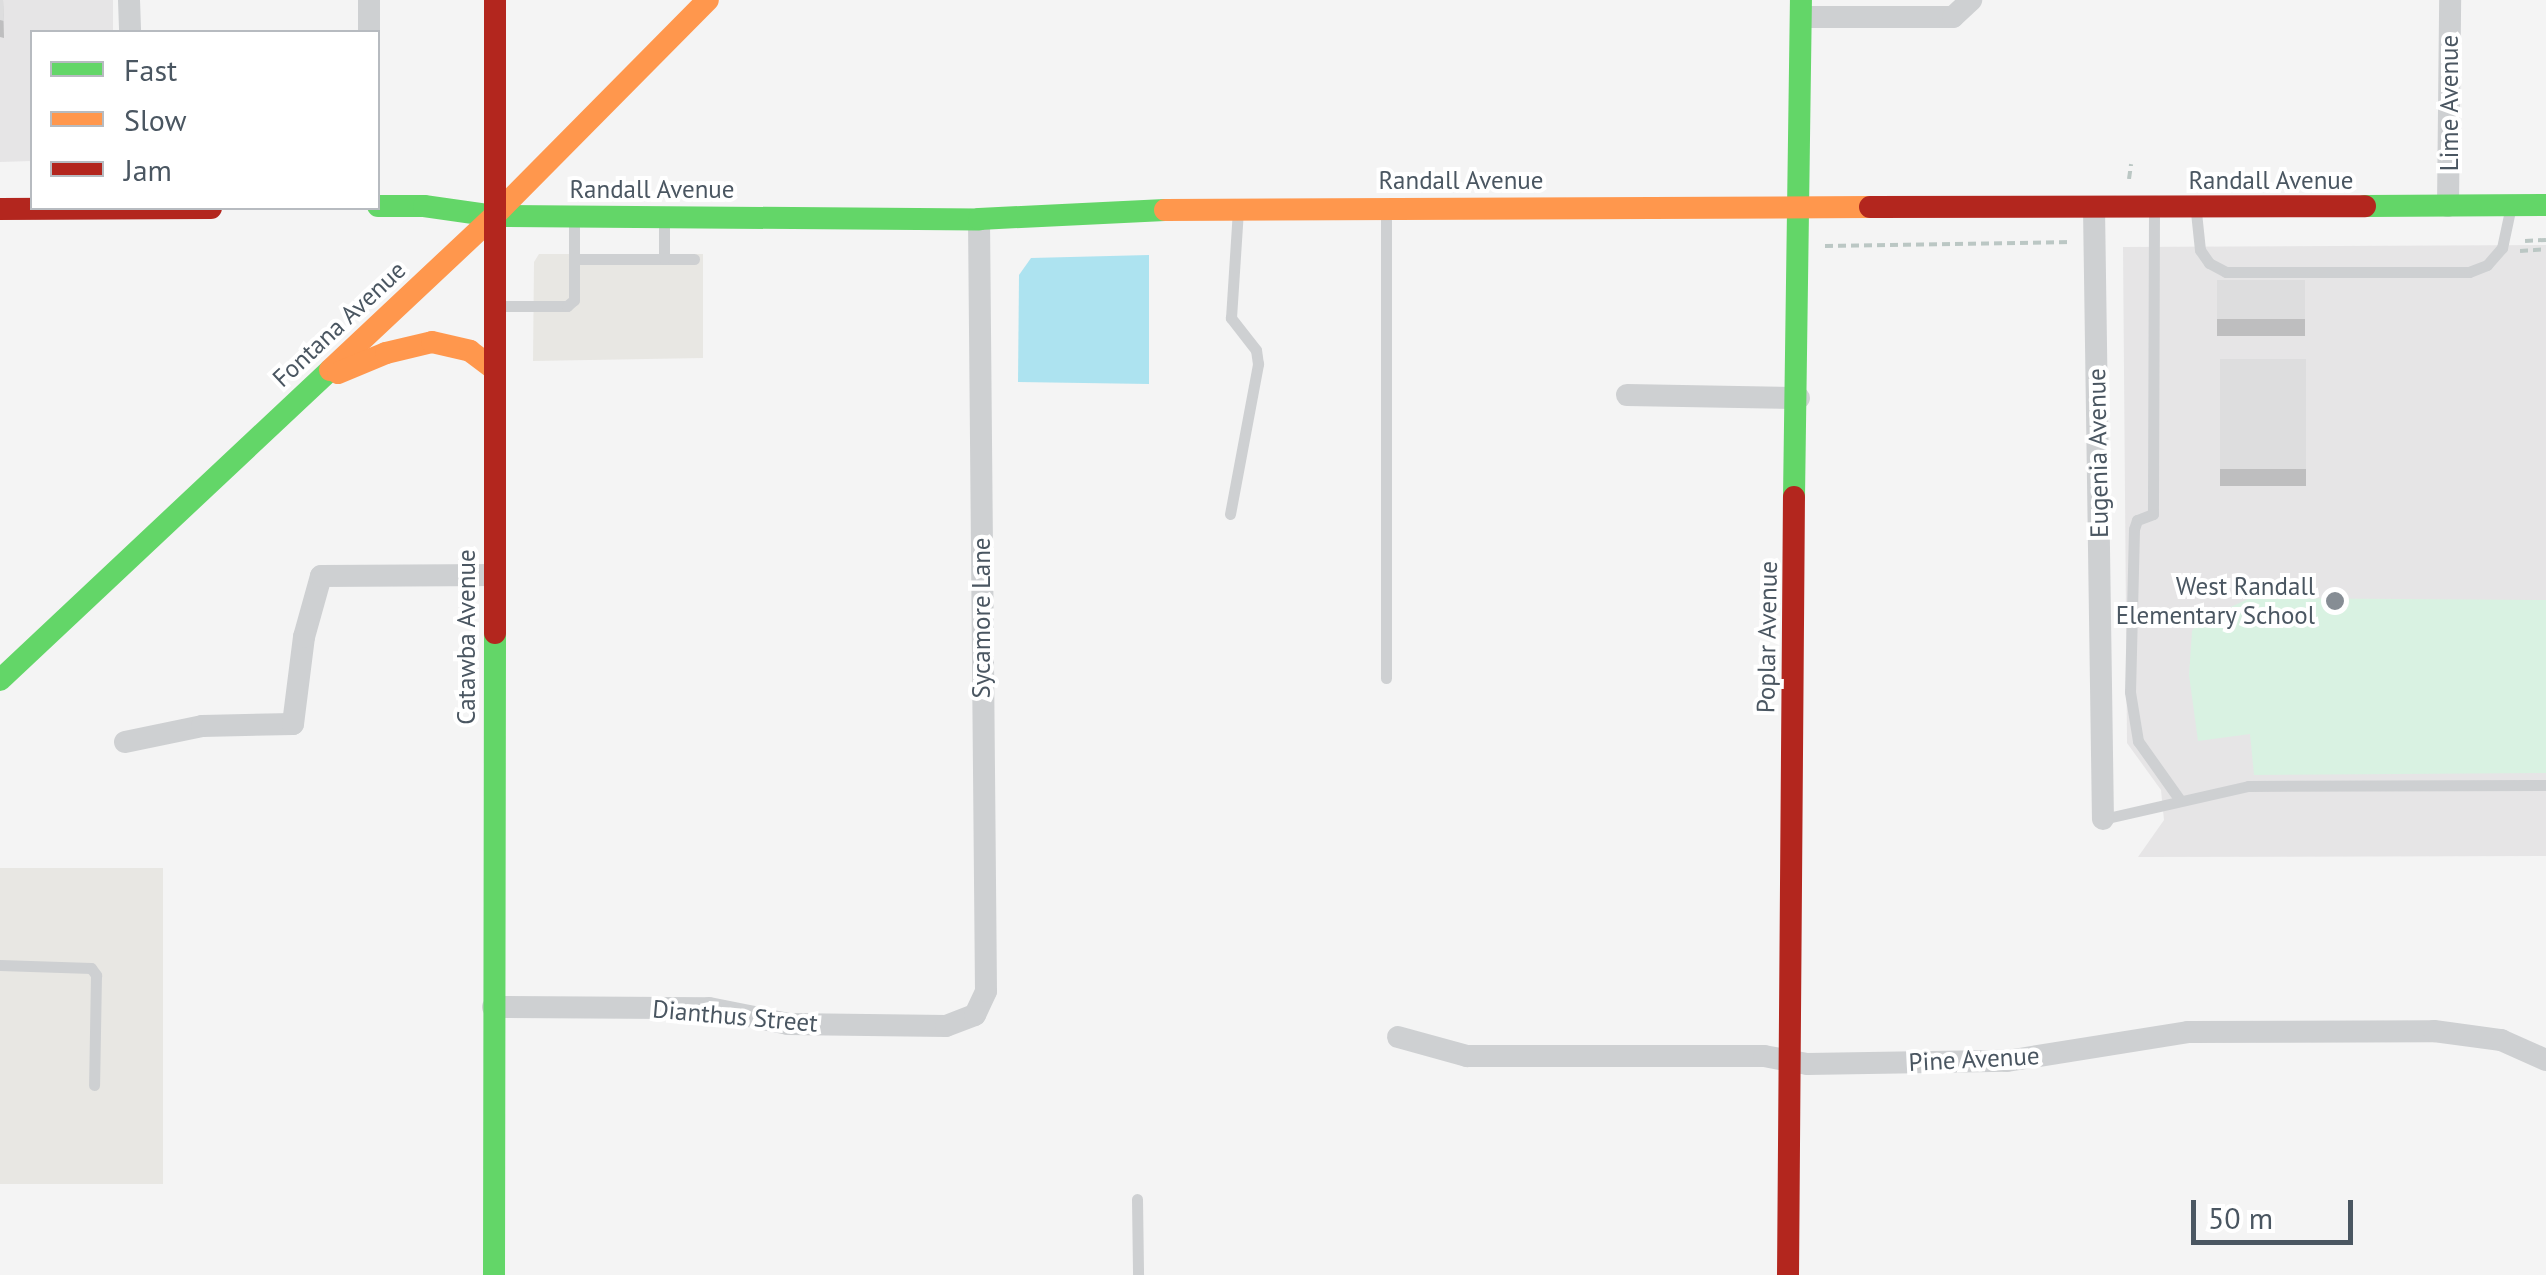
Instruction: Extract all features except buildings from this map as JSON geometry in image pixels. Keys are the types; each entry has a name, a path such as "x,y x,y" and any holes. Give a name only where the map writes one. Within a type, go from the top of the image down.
{"street":[{"path":"129,0 130,30"},
{"path":"369,0 369,30"},
{"name":"Catawba Avenue","path":"494,1275 496,0"},
{"name":"Fontana Avenue","path":"0,680 494,216 708,0"},
{"name":"Lime Avenue","path":"2448,206 2450,0"},
{"path":"1801,9 1954,17 1969,3"},
{"name":"Poplar Avenue","path":"1788,1275 1787,1060 1802,208 1801,9"},
{"name":"Randall Avenue","path":"380,206 424,206 494,216 979,219 1238,209 2546,205"},
{"path":"0,209 30,208"},
{"name":"Eugenia Avenue","path":"2094,208 2102,819"},
{"name":"Sycamore Lane","path":"975,1015 986,991 979,219"},
{"path":"320,380 386,353 432,342 470,350 494,369"},
{"path":"1628,395 1799,398"},
{"path":"125,742 202,726 293,724 304,637 321,576 494,574"},
{"name":"Dianthus Street","path":"493,1007 708,1008 788,1024 946,1026 975,1015"},
{"name":"Pine Avenue","path":"1398,1037 1467,1056 1764,1056 1787,1060 2007,1062 2188,1032 2467,1033 2500,1040 2546,1060"}],"lane":[{"path":"2196,208 2200,250 2209,262 2226,272 2469,272 2486,266 2502,248 2511,206"},
{"path":"1386,208 1386,678"},
{"path":"2154,208 2154,514 2137,520 2134,529 2130,692 2138,740 2180,800"},
{"path":"1230,514 1258,364 1256,350 1231,318 1238,209"},
{"path":"493,306 568,306 574,300 574,216"},
{"path":"664,216 664,259"},
{"path":"574,259 694,259"},
{"path":"2102,819 2248,786 2546,785"},
{"path":"0,964 90,968 96,975 94,1086"},
{"path":"1137,1198 1138,1275"}],"path":[{"path":"2525,241 2546,240 2546,248"},
{"path":"1825,246 2072,242"}],"shaded area":[{"path":"0,0 113,0 113,30 30,30 30,161 0,162"},
{"name":"West Randall Elementary School","path":"2546,245 2546,856 2138,857 2164,820 2161,790 2127,743 2123,247"},
{"path":"539,254 703,254 703,358 533,361 534,262"},
{"path":"0,868 163,868 163,1184 0,1184"}],"green space":[{"path":"2250,598 2546,600 2546,773 2254,775 2250,734 2198,741 2189,675 2192,631 2197,623"}],"water":[{"path":"1149,255 1149,384 1018,382 1019,275 1031,258"}],"traffic: fast":[{"path":"1794,497 1801,0"},
{"path":"2365,206 2546,205"},
{"path":"380,206 424,206 494,216 979,219 1165,210"},
{"path":"0,680 330,370"},
{"path":"494,1275 495,633"}],"traffic: slow":[{"path":"330,370 494,216 708,0"},
{"path":"1165,210 1870,207"},
{"path":"338,373 386,353 432,342 470,351 494,369"}],"traffic: jam":[{"path":"495,0 495,633"},
{"path":"1870,207 2365,206"},
{"path":"0,209 30,209"},
{"path":"1788,1275 1794,497"}],"place":[{"name":"West Randall Elementary School","path":"2335,601"}]}
